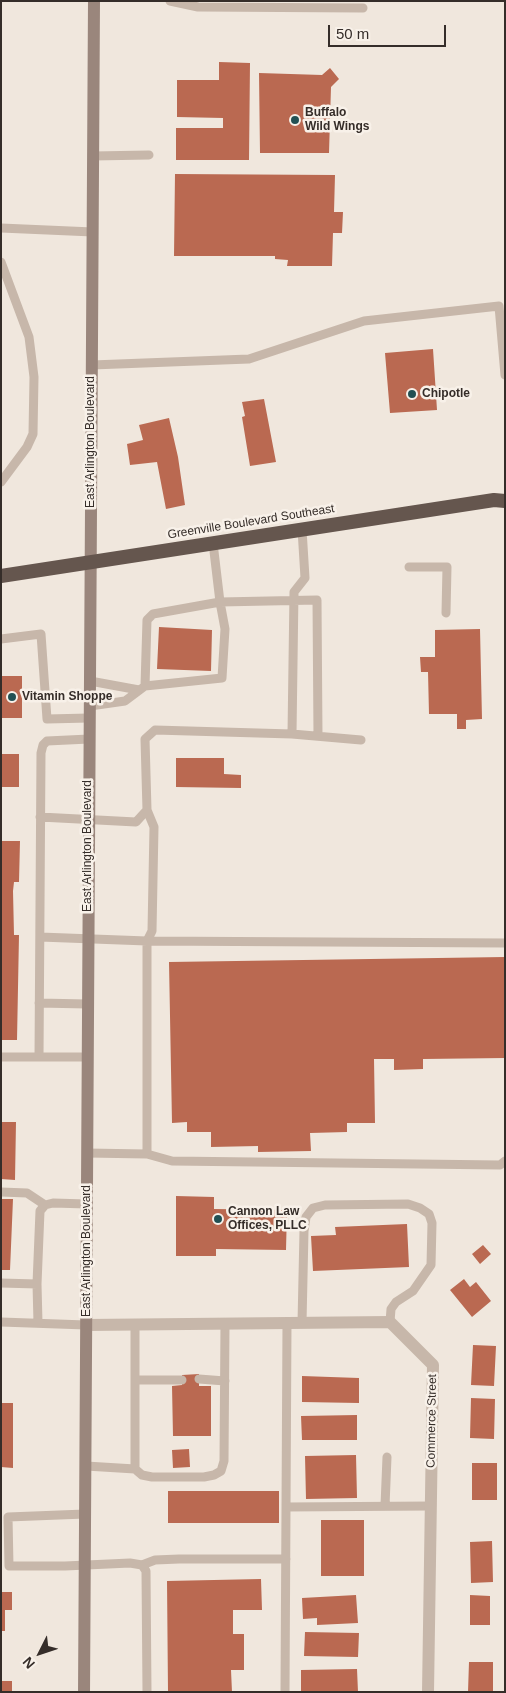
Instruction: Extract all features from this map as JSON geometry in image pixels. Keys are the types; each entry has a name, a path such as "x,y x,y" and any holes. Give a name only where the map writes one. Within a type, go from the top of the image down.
{"highway":[{"name":"Greenville Boulevard Southeast","path":"1,576 494,500 505,501"}],"main road":[{"name":"East Arlington Boulevard","path":"84,1692 94,1"}],"street":[{"path":"86,1325 390,1322"},
{"name":"Commerce Street","path":"390,1322 433,1365 428,1692"}],"lane":[{"path":"170,1 198,7 256,4 362,8"},
{"path":"93,156 149,155"},
{"path":"1,228 93,232"},
{"path":"1,262 29,337 34,377 33,434 27,447 1,482"},
{"path":"92,365 249,359 364,321 502,306 505,374"},
{"path":"292,734 293,599 294,592 305,578 302,529"},
{"path":"90,681 142,688 222,678 225,629 213,543"},
{"path":"408,567 447,567 446,613"},
{"path":"1,639 41,634 47,719 89,712 125,701 142,688 147,620 154,614 220,602 317,600 318,736"},
{"path":"148,1154 147,941 152,931 154,827 148,810 145,739 155,730 292,734 361,740"},
{"path":"39,1057 40,817 43,745 48,741 89,739"},
{"path":"40,817 136,822 148,810"},
{"path":"40,937 147,941 505,943"},
{"path":"39,1003 87,1004"},
{"path":"1,1057 87,1057"},
{"path":"87,1153 148,1154 172,1161 500,1164 505,1161"},
{"path":"1,1192 27,1193 45,1205"},
{"path":"38,1323 37,1284 40,1211 45,1205 53,1203 87,1204"},
{"path":"302,1323 304,1231 306,1217 313,1208 325,1205 408,1204 420,1208 429,1214 432,1223 431,1265 413,1291 396,1302 391,1309 390,1322"},
{"path":"1,1283 37,1284"},
{"path":"1,1322 86,1325"},
{"path":"285,1692 287,1323"},
{"path":"135,1324 135,1469"},
{"path":"86,1466 135,1469 142,1475 152,1478 204,1477 221,1471 224,1461 225,1324"},
{"path":"135,1380 182,1380"},
{"path":"199,1380 225,1380"},
{"path":"385,1506 387,1457"},
{"path":"286,1507 431,1506"},
{"path":"86,1514 8,1517 9,1566 85,1566 130,1563 142,1565 155,1560 286,1558"},
{"path":"142,1565 146,1570 147,1692"}],"building":[{"path":"219,62 250,63 249,160 176,160 176,128 223,128 223,118 177,117 177,80 219,80"},
{"name":"Buffalo Wild Wings","path":"330,68 339,79 331,87 329,153 260,153 259,73 322,75"},
{"path":"175,174 335,175 334,212 343,212 342,233 333,233 332,266 287,266 288,260 275,259 275,256 174,256"},
{"name":"Chipotle","path":"433,349 437,410 390,413 385,353"},
{"path":"264,399 276,462 250,466 242,417 245,416 242,402"},
{"path":"169,418 178,457 185,505 166,509 157,462 130,465 127,444 143,440 139,425"},
{"path":"159,627 212,630 211,671 157,669"},
{"path":"480,629 482,719 466,720 466,729 457,729 457,714 429,714 428,672 421,672 420,657 435,657 435,630"},
{"name":"Vitamin Shoppe","path":"1,676 22,676 22,718 1,718"},
{"path":"1,754 19,754 19,787 1,787"},
{"path":"176,758 224,758 224,774 241,775 241,788 176,787"},
{"path":"1,841 20,841 19,882 14,882 13,891 14,935 19,935 17,1040 1,1040"},
{"path":"505,957 505,1058 423,1059 423,1069 394,1070 394,1059 374,1059 375,1123 347,1123 347,1132 310,1133 311,1151 258,1152 258,1146 211,1147 211,1132 187,1132 187,1122 172,1123 169,962"},
{"path":"1,1122 16,1122 15,1180 1,1179"},
{"path":"176,1196 214,1197 214,1209 287,1210 286,1250 216,1249 216,1256 176,1256"},
{"path":"1,1199 13,1199 10,1270 1,1270"},
{"path":"407,1224 409,1267 313,1271 311,1236 336,1235 335,1227"},
{"path":"483,1245 491,1254 480,1264 472,1254"},
{"path":"464,1279 470,1287 476,1282 491,1301 472,1317 450,1290"},
{"path":"473,1345 496,1346 494,1386 471,1385"},
{"path":"199,1374 199,1386 211,1386 211,1436 173,1436 172,1386 182,1385 182,1375"},
{"path":"302,1376 359,1378 359,1403 302,1402"},
{"path":"471,1398 495,1399 494,1439 470,1438"},
{"path":"1,1403 13,1403 13,1468 1,1467"},
{"path":"357,1415 357,1440 302,1440 301,1416"},
{"path":"189,1449 190,1467 173,1468 172,1450"},
{"path":"356,1455 357,1498 306,1499 305,1456"},
{"path":"472,1463 497,1463 497,1500 472,1500"},
{"path":"168,1491 279,1491 279,1523 168,1523"},
{"path":"321,1520 364,1520 364,1576 321,1576"},
{"path":"492,1541 493,1582 471,1583 470,1542"},
{"path":"261,1579 262,1610 233,1610 233,1634 244,1634 244,1670 231,1670 232,1692 168,1692 167,1581"},
{"path":"1,1592 12,1592 12,1610 5,1610 5,1631 1,1631"},
{"path":"356,1595 358,1623 317,1625 317,1618 303,1619 302,1598"},
{"path":"470,1595 490,1596 490,1625 470,1625"},
{"path":"305,1632 359,1633 358,1657 304,1656"},
{"path":"469,1662 493,1662 493,1692 468,1692"},
{"path":"357,1669 358,1692 301,1692 301,1670"},
{"path":"1,1681 12,1681 12,1692 1,1692"}],"place":[{"name":"Buffalo Wild Wings","path":"295,120"},
{"name":"Chipotle","path":"412,394"},
{"name":"Vitamin Shoppe","path":"12,697"},
{"name":"Cannon Law Offices, PLLC","path":"218,1219"}]}
